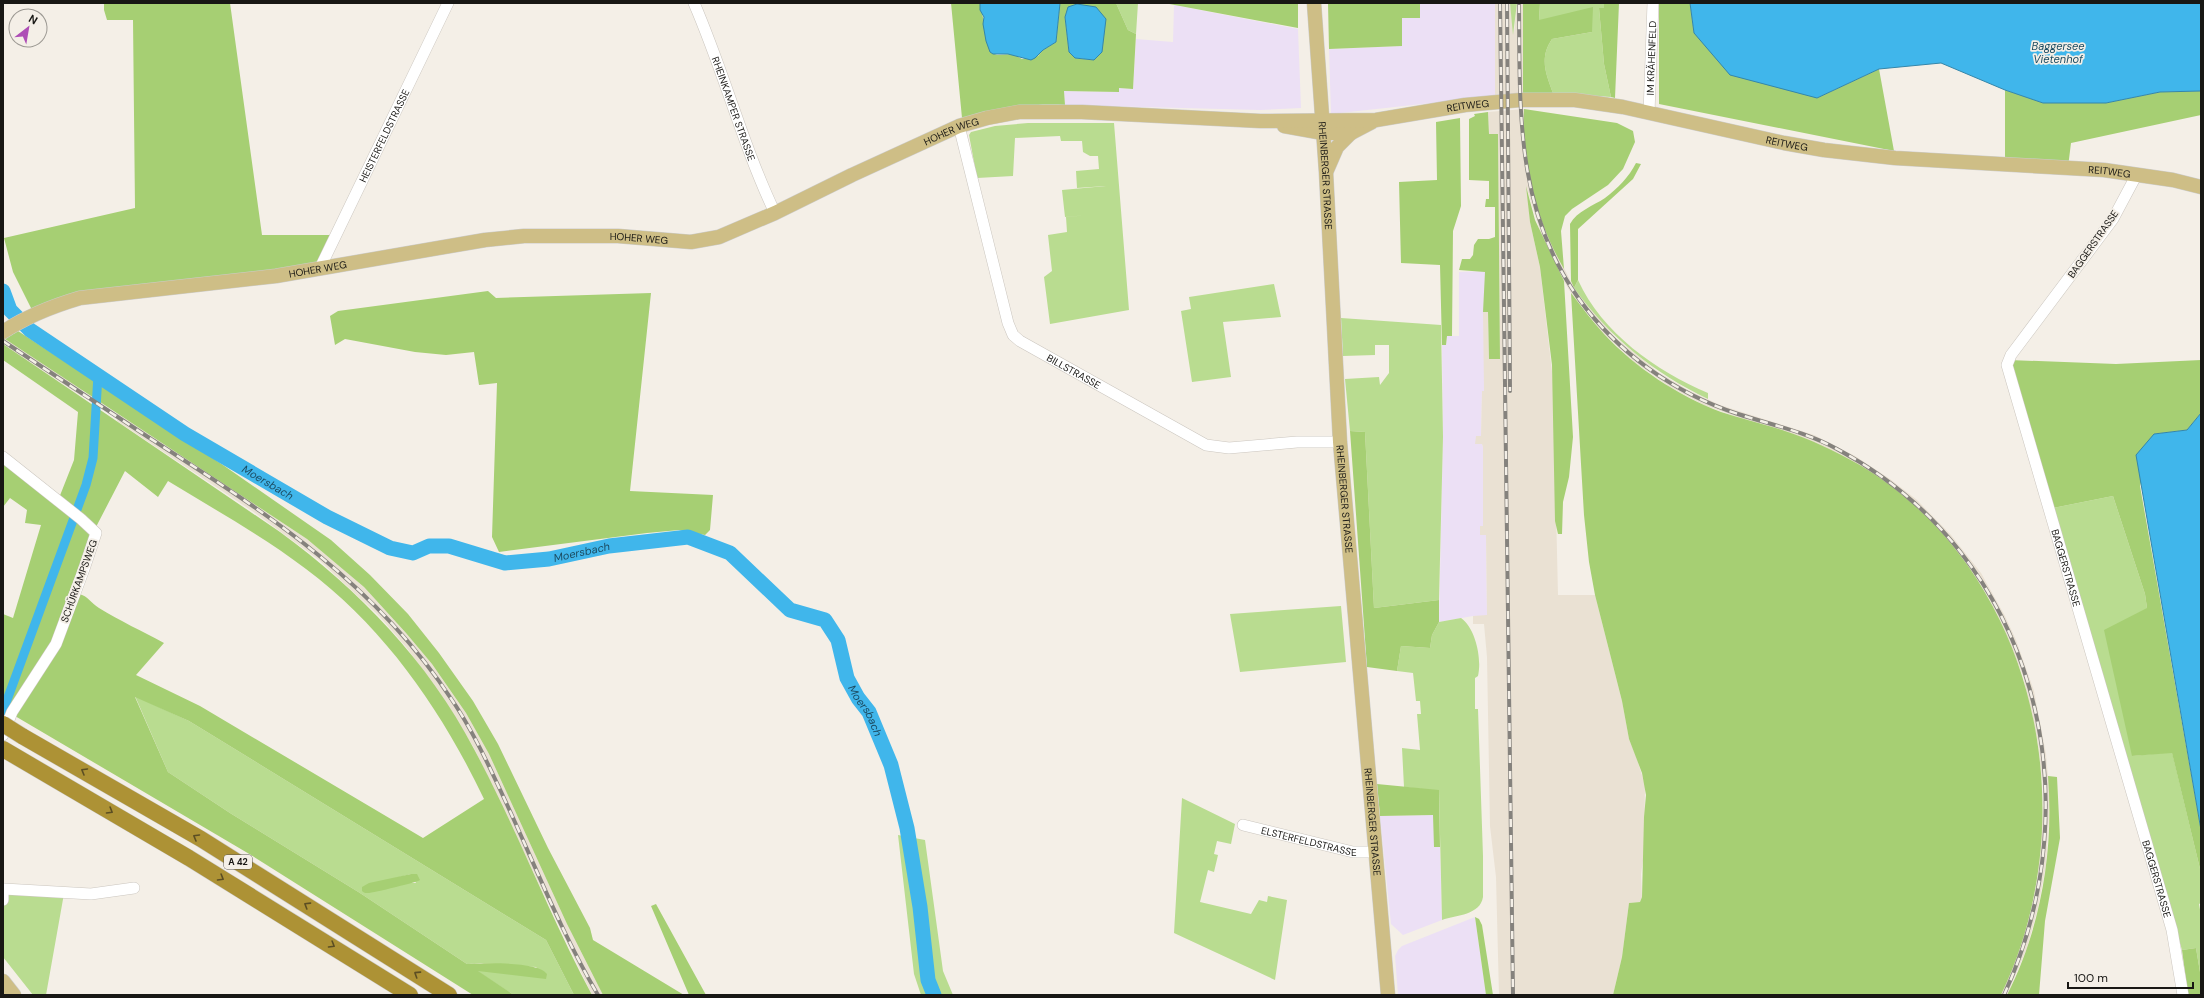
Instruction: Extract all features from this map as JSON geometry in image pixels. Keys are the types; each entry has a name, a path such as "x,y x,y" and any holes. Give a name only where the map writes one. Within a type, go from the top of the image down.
{"highway":[{"name":"A 42","path":"3,724 201,839 450,995"},
{"name":"A 42","path":"9,752 189,858 410,995"}],"main road":[{"name":"RHEINBERGER STRASSE","path":"1314,3 1326,172 1340,442 1388,995"},
{"name":"REITWEG","path":"1322,126 1376,120 1465,105 1547,99 1600,103 1649,112 1784,144 1854,154 2068,167 2137,174 2173,180 2201,187"},
{"name":"HOHER WEG","path":"3,332 22,320 57,304 80,298 276,276 485,240 524,236 618,236 691,242 719,237 775,213 867,168 959,126 1002,115 1036,112 1260,121 1322,126"},
{"name":"REITWEG","path":"1322,126 1350,133 1376,120"},
{"path":"1326,172 1337,148 1350,133"},
{"path":"3,981 14,995"}],"street":[{"name":"HEISTERFELDSTRASSE","path":"320,268 448,3"},
{"name":"RHEINKAMPER STRASSE","path":"694,3 706,32 755,169 775,213"},
{"name":"IM KRÄHENFELD","path":"1649,112 1653,3"},
{"name":"BILLSTRASSE","path":"959,126 1008,323 1013,335 1020,341 1206,445 1229,448 1297,442 1340,442"},
{"name":"BAGGERSTRASSE","path":"2137,174 2112,219 2011,355 2007,365 2172,930 2183,995"},
{"name":"SCHÜRKAMPSWEG","path":"3,456 96,533 84,570 56,644 12,712 3,734"},
{"name":"ELSTERFELDSTRASSE","path":"1243,825 1353,852 1375,852"},
{"path":"3,893 92,894 134,888"}],"shaded area":[{"path":"1420,3 1495,3 1495,96 1331,114 1329,49 1402,46 1402,18 1420,18"},
{"path":"1495,3 1510,3 1514,33 1517,3 1523,3 1523,95 1495,97"},
{"path":"1174,5 1298,29 1301,108 1260,110 1065,105 1064,91 1119,92 1119,88 1133,89 1136,39 1173,42"},
{"path":"1524,109 1524,132 1528,164 1546,231 1574,288 1616,338 1658,372 1688,390 1720,405 1814,435 1855,456 1890,479 1917,500 1951,535 1981,573 2005,616 2016,640 2034,691 2046,754 2050,799 2046,865 2038,908 2027,948 2007,995 2001,995 2021,946 2032,908 2038,875 2044,797 2038,743 2023,676 2002,624 1987,595 1967,564 1940,530 1925,515 1877,476 1837,453 1784,431 1740,418 1704,405 1670,387 1634,362 1603,333 1571,293 1556,268 1541,234 1527,189 1530,222 1540,267 1553,380 1558,595 1595,595 1622,701 1629,739 1645,785 1644,854 1641,874 1642,897 1640,902 1629,903 1622,957 1613,995 1499,995 1496,877 1490,826 1487,657 1484,624 1473,624 1473,616 1487,615 1486,535 1480,535 1480,526 1483,526 1483,447 1482,444 1475,444 1476,436 1481,436 1482,391 1484,391 1483,312 1488,312 1489,359 1500,358 1498,135 1489,134 1488,112"},
{"path":"1485,271 1484,391 1482,392 1481,437 1476,444 1482,444 1483,447 1483,526 1480,534 1486,535 1487,616 1473,616 1439,622 1443,437 1442,345 1446,345 1447,336 1459,336 1459,272"},
{"path":"5,339 82,390 81,396 3,344"},
{"path":"118,414 307,539 364,587 432,664 466,713 489,754 567,924 603,995 592,995 474,748 444,699 406,647 380,617 319,560 255,513 117,421"},
{"path":"1434,815 1434,847 1440,847 1442,920 1403,935 1391,924 1380,816"},
{"path":"1475,917 1486,995 1398,995 1395,956 1398,950 1402,946"}],"green space":[{"path":"104,3 230,3 262,235 335,235 320,268 80,298 34,314 13,272 4,238 135,208 133,20 107,20 104,10"},
{"path":"951,3 980,3 990,52 997,55 1013,54 1022,59 1038,56 1043,50 1056,42 1060,3 1116,3 1128,30 1136,34 1133,89 1119,88 1119,92 1064,91 1065,105 1013,107 988,111 962,118","holes":["1067,11 1093,60 1075,58 1069,52 1065,17"]},
{"path":"1116,3 1138,3 1136,34 1128,30"},
{"path":"1164,3 1298,3 1298,28"},
{"path":"1328,3 1420,3 1420,18 1402,18 1402,46 1329,49"},
{"path":"1510,3 1517,3 1513,35"},
{"path":"1523,3 1540,3 1539,20 1593,7 1592,32 1552,39 1548,46 1545,66 1553,93 1523,95"},
{"path":"1540,3 1604,3 1604,8 1599,8 1604,64 1611,97 1553,93 1545,66 1546,53 1552,39 1592,32 1539,20"},
{"path":"1604,3 1619,3 1615,98 1611,97 1604,64 1599,8 1604,8"},
{"path":"1659,3 1690,3 1694,33 1817,98 1879,69 1894,151 1659,104"},
{"path":"2005,90 2044,103 2106,103 2160,92 2201,91 2201,115 2071,143 2068,167 2005,164"},
{"path":"1524,109 1617,123 1633,131 1635,142 1623,169 1608,185 1572,209 1565,216 1561,231 1564,269 1546,232 1533,192 1525,150"},
{"path":"1488,112 1489,134 1498,134 1500,359 1489,359 1488,312 1483,312 1485,272 1459,270 1462,259 1470,259 1473,255 1474,245 1478,239 1489,239 1495,237 1495,207 1485,207 1486,199 1489,199 1489,181 1469,180 1469,119 1475,116 1474,114"},
{"path":"1460,118 1461,206 1453,231 1452,336 1447,336 1446,345 1442,345 1440,265 1401,263 1399,182 1437,180 1436,122"},
{"path":"1028,123 1114,123 1129,310 1050,324 1044,277 1052,271 1048,235 1067,232 1066,217 1089,215 1065,217 1062,190 1106,186 1077,188 1076,171 1099,169 1098,156 1090,156 1083,152 1082,141 1061,141 1060,136 1015,138 1013,176 977,178 969,135 971,132 995,126"},
{"path":"1636,163 1641,164 1633,179 1578,229 1578,280 1574,288 1571,281 1570,224 1581,212 1605,198 1623,182"},
{"path":"1526,186 1535,220 1564,281 1573,437 1569,477 1563,502 1562,534 1558,534 1555,521 1552,365 1540,267 1530,222"},
{"path":"1578,280 1588,299 1601,317 1632,348 1669,374 1708,393 1708,399 1669,378 1651,366 1618,338 1588,306 1574,288"},
{"path":"1274,284 1281,317 1223,322 1231,377 1192,382 1181,311 1191,309 1189,297"},
{"path":"488,291 496,298 651,293 630,491 713,495 710,530 705,535 679,530 499,552 492,537 497,383 479,385 474,352 446,355 415,352 345,339 335,345 330,316 338,311"},
{"path":"1571,293 1604,334 1643,369 1673,389 1705,405 1721,412 1777,428 1804,438 1858,464 1919,510 1968,566 2005,631 2029,701 2041,776 2041,851 2027,925 2001,995 1613,995 1622,957 1629,903 1640,902 1642,897 1646,795 1642,773 1629,739 1622,701 1595,595 1589,562 1584,515"},
{"path":"1341,318 1441,325 1443,437 1439,600 1374,608 1365,432 1350,431 1345,379 1379,377 1380,385 1389,373 1389,345 1375,345 1375,355 1343,356"},
{"path":"18,331 223,465 331,540 370,575 408,614 439,653 473,701 498,744 548,848 590,928 593,940 684,995 603,995 567,924 489,754 466,713 432,664 364,587 307,539 5,339"},
{"path":"3,344 280,532 337,578 389,629 435,686 456,717 474,749 505,810 561,934 592,995 574,995 546,940 189,721 135,697 168,772 230,813 360,893 467,964 510,964 533,967 542,970 547,974 546,979 478,971 514,995 473,995 251,855 15,716 79,594 85,596 107,613 164,643 136,675 200,706 423,838 484,799 450,734 409,673 386,644 335,592 290,557 256,534 168,481 158,497 125,471 96,527 59,498 74,460 78,412 3,360"},
{"path":"2009,360 2116,364 2201,360 2201,413 2187,430 2154,434 2140,486 2201,830 2201,873 2172,753 2132,756 2104,630 2147,608 2145,594 2113,496 2053,508"},
{"path":"1350,431 1365,432 1374,608 1439,600 1439,622 1432,635 1430,648 1401,646 1397,671 1367,667"},
{"path":"3,461 92,533 53,643 9,712 3,709 3,614 13,618 41,525 25,523 27,510 10,498 3,507"},
{"path":"2113,496 2145,594 2147,608 2132,756 2172,752 2201,873 2201,903 2199,904 2201,915 2201,978 2196,948 2182,950 2053,508"},
{"path":"1341,606 1346,662 1240,672 1230,614"},
{"path":"1461,618 1471,629 1477,645 1479,661 1478,676 1475,678 1475,709 1478,709 1483,897 1481,903 1473,911 1442,920 1439,791 1404,787 1402,748 1420,750 1417,714 1421,714 1420,701 1416,701 1413,673 1397,671 1401,646 1430,648 1432,635 1439,622"},
{"path":"135,696 189,721 546,940 574,995 514,995 477,971 486,970 546,978 536,967 482,963 467,964 360,893 230,813 168,772","holes":["411,874 416,883 407,883 392,879"]},
{"path":"2048,776 2057,777 2060,838 2045,921 2039,995 2007,995 2029,943 2042,888 2047,861 2049,832"},
{"path":"1377,784 1439,790 1440,847 1434,847 1433,815 1380,816"},
{"path":"1182,798 1235,824 1231,844 1217,841 1214,854 1218,855 1214,872 1208,870 1200,902 1251,914 1259,900 1267,902 1268,896 1287,900 1275,980 1174,933"},
{"path":"898,835 925,840 943,971 953,995 921,995 914,974"},
{"path":"417,874 420,880 372,893 365,893 362,891 362,887 369,883"},
{"path":"65,888 46,995 33,995 3,957 3,889"},
{"path":"656,904 706,995 689,995 651,906"},
{"path":"1475,917 1479,919 1482,925 1493,995 1486,995"},
{"path":"2196,948 2201,978 2201,995 2188,995 2182,950"}],"water":[{"path":"980,3 1060,3 1056,42 1031,60 1008,54 993,54 990,52 986,41 983,24 984,17 980,10"},
{"name":"Baggersee Vietenhof","path":"1690,3 2201,3 2201,91 2160,92 2106,103 2043,103 2005,90 1941,63 1879,69 1817,98 1730,75 1694,33"},
{"path":"1077,4 1096,7 1106,19 1102,52 1094,60 1075,58 1069,52 1065,17 1068,7"},
{"path":"2201,413 2201,830 2136,455 2154,434 2187,430"}],"waterway":[{"name":"Moersbach","path":"3,291 10,310 30,330 185,434 327,517 390,548 413,553 429,546 449,546 505,563 549,559 609,546 688,537 730,553 790,610 825,620 838,640 847,678 858,698 869,712 891,765 907,828 920,907 928,980 934,995"},
{"path":"3,711 86,485 93,458 98,375"}],"railway":[{"path":"1500,3 1513,995"},
{"path":"1507,3 1510,391"},
{"path":"1519,5 1522,120 1525,158 1532,194 1543,230 1558,265 1579,299 1594,319 1630,354 1670,383 1714,405 1738,414 1801,433 1825,443 1837,449 1905,495 1960,551 2001,616 2029,688 2044,763 2044,841 2031,919 2004,995"},
{"path":"3,341 234,493 275,522 315,552 352,584 388,619 421,657 452,700 470,729 509,808 570,943 598,995"}]}
